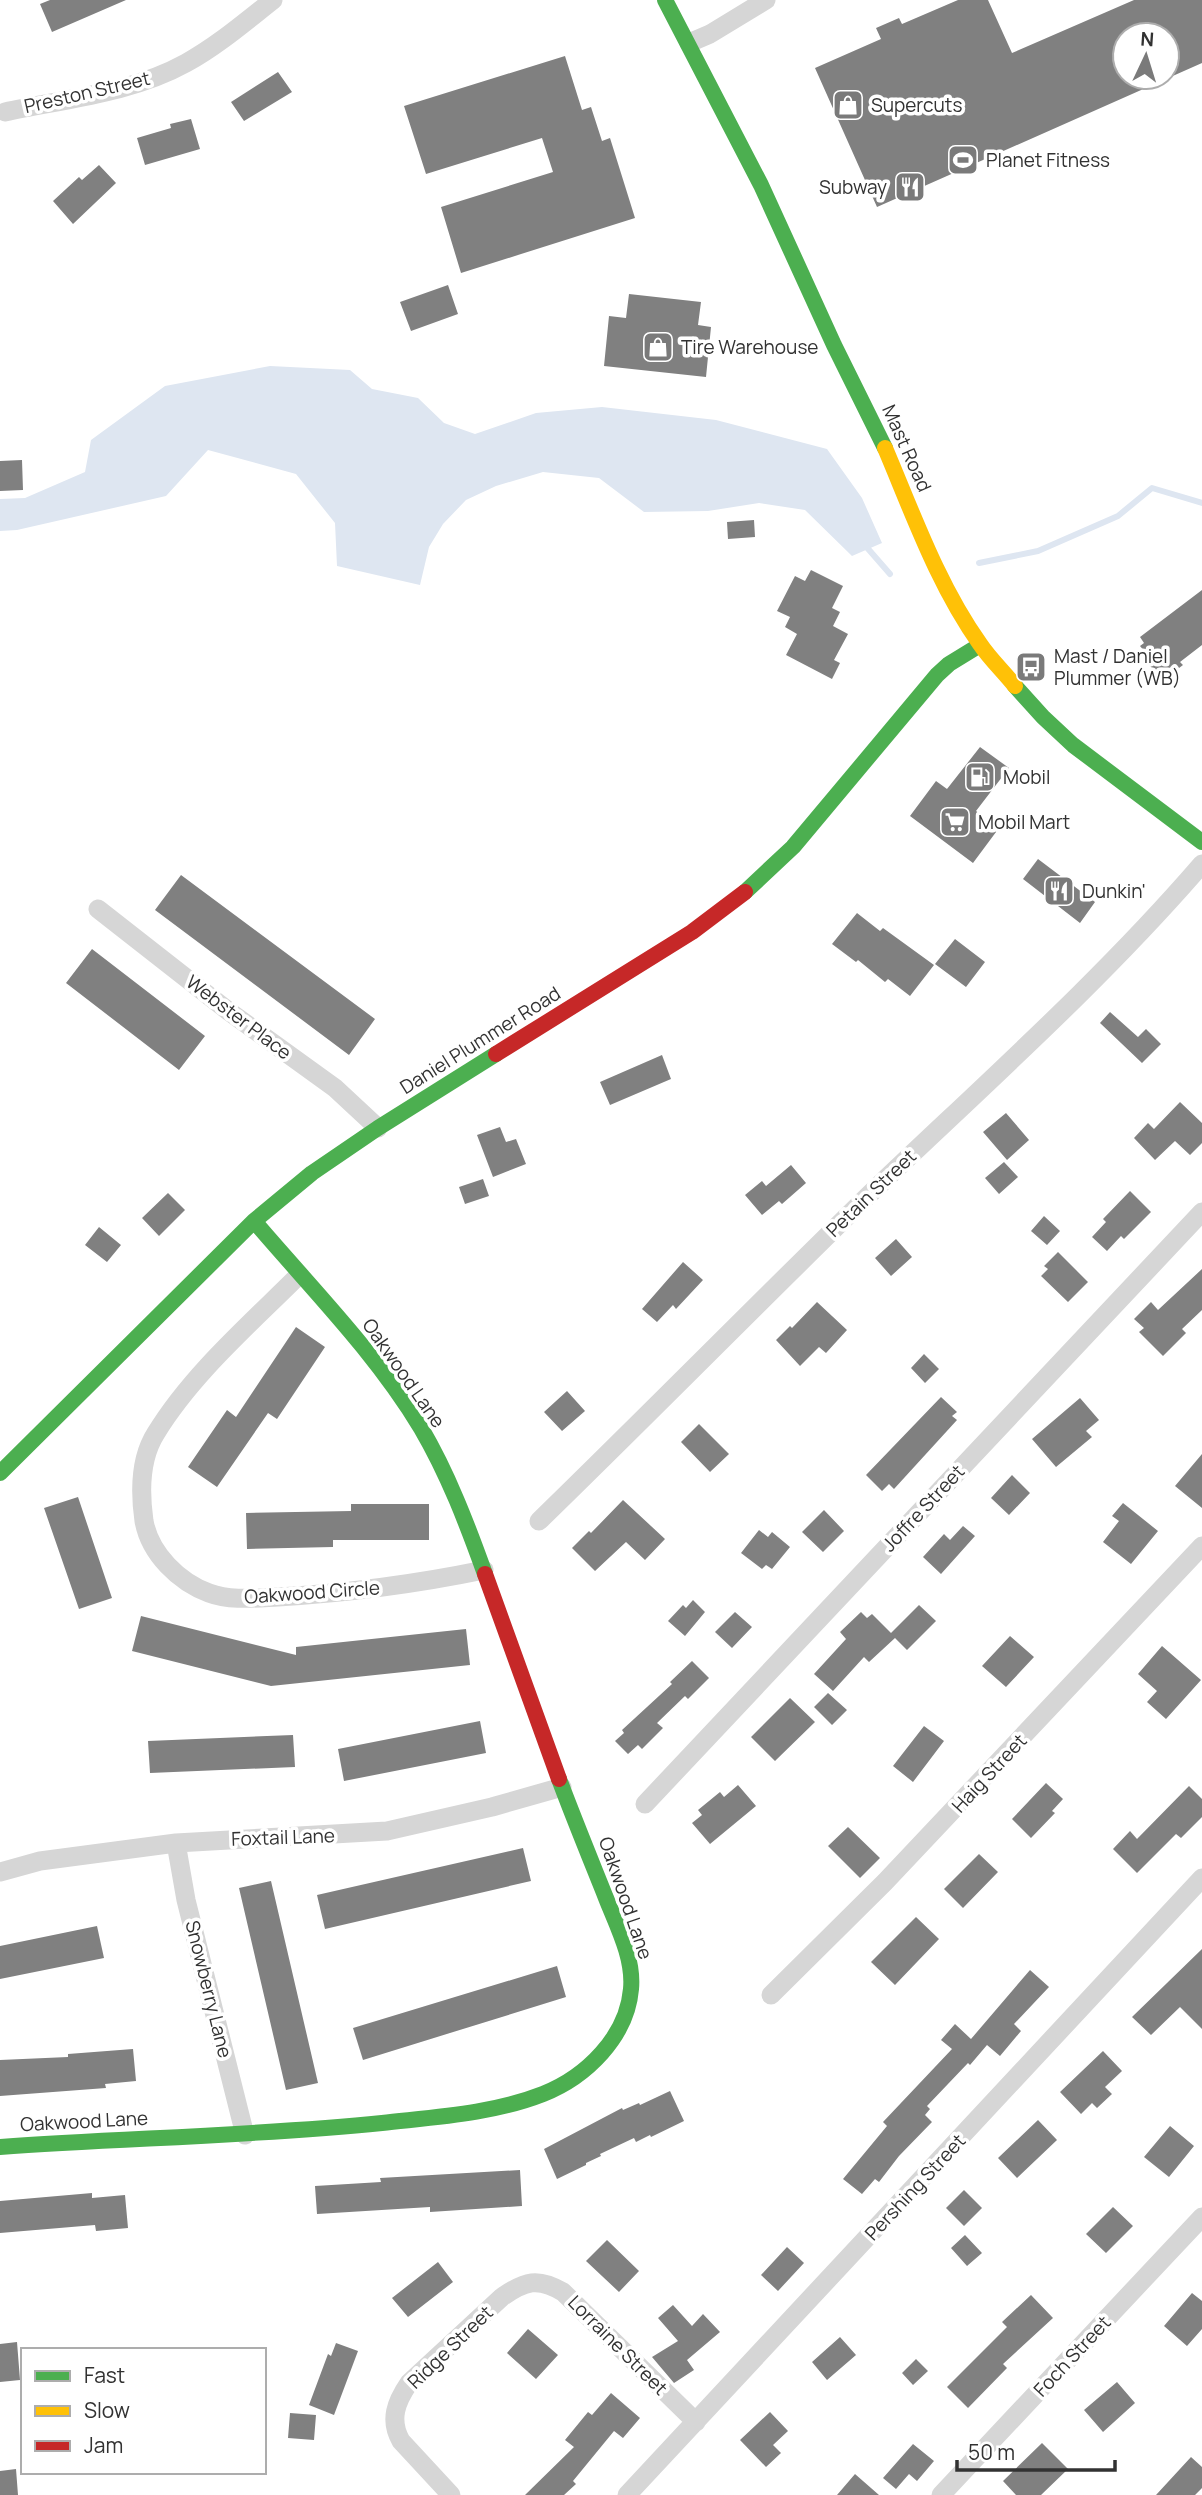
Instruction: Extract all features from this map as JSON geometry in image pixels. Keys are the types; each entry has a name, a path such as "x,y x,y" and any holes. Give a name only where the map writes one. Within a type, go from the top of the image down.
{"street":[{"name":"Preston Street","path":"5,112 156,77 205,51 273,0"},
{"name":"Mast Road","path":"665,0 761,185 834,345 855,384 942,578 980,645 1043,718 1073,745 1202,842"},
{"path":"688,43 710,34 766,0"},
{"name":"Daniel Plummer Road","path":"0,1473 254,1221 312,1173 378,1128 647,961 736,901 793,847 937,676 949,664 980,645"},
{"name":"Petain Street","path":"539,1521 670,1395 799,1263 1148,926 1202,864"},
{"name":"Webster Place","path":"98,909 227,1010 335,1088 378,1128"},
{"name":"Joffre Street","path":"645,1804 1202,1212"},
{"name":"Oakwood Lane","path":"0,2147 103,2139 245,2135 392,2122 512,2103 560,2086 581,2073 599,2056 613,2036 631,1991 623,1942 562,1787 461,1509 417,1422 356,1338 254,1221"},
{"name":"Oakwood Circle","path":"299,1275 200,1377 154,1435 146,1457 142,1503 145,1526 154,1548 168,1566 188,1582 210,1593 232,1597 299,1596 410,1584 484,1570"},
{"name":"Haig Street","path":"771,1995 885,1882 1202,1546"},
{"name":"Foxtail Lane","path":"0,1872 40,1861 176,1843 387,1831 492,1807 562,1787"},
{"name":"Snowberry Lane","path":"176,1843 186,1900 245,2135"},
{"name":"Pershing Street","path":"627,2495 1202,1878"},
{"name":"Foch Street","path":"942,2495 1202,2217"},
{"name":"Lorraine Street","path":"532,2282 549,2283 563,2292 696,2422"},
{"name":"Ridge Street","path":"451,2495 401,2441 396,2431 394,2416 398,2399 409,2383 502,2297 516,2287 532,2282"}],"shaded area":[{"path":"270,366 350,370 372,389 418,398 444,423 475,434 536,413 602,407 716,420 827,449 862,498 882,543 852,556 805,510 759,503 708,511 644,512 599,478 543,472 496,486 466,500 443,524 429,547 420,585 337,566 335,523 296,474 208,450 166,496 17,530 0,531 0,499 25,498 85,472 91,440 165,386"}],"building":[{"path":"50,0 126,0 52,32 40,4"},
{"path":"958,0 988,0 1012,53 1134,0 1202,0 1202,63 1181,72 1181,21 1111,21 1111,91 1139,91 877,207 815,68 881,39 876,28 899,18 902,24"},
{"path":"565,56 582,110 591,107 602,141 610,138 635,218 461,273 441,207 553,172 542,138 426,174 404,106"},
{"path":"278,72 292,92 244,121 231,102"},
{"path":"191,119 200,149 145,165 137,138 171,128 170,124"},
{"path":"99,165 116,183 73,224 53,201 79,177 82,180"},
{"path":"448,285 458,314 411,331 400,302"},
{"name":"Tire Warehouse","path":"629,294 701,302 698,325 711,327 706,377 604,366 609,316 626,318"},
{"path":"22,460 23,490 0,491 0,461"},
{"path":"754,520 755,537 728,539 727,522"},
{"path":"811,570 843,586 832,608 840,612 833,626 848,634 834,660 840,663 832,679 786,655 797,634 785,627 790,617 777,611 795,576 805,581"},
{"path":"1202,590 1202,645 1180,662 1183,665 1162,681 1141,654 1145,652 1140,646 1144,643 1140,637"},
{"path":"980,747 1009,768 976,811 999,828 973,863 910,816 936,781 947,789"},
{"name":"Dunkin'","path":"1038,859 1095,902 1080,923 1023,879"},
{"path":"181,875 375,1019 349,1055 155,910"},
{"path":"857,913 880,931 883,928 934,965 910,996 888,979 885,982 858,960 856,962 832,944"},
{"path":"955,939 985,962 966,987 935,964"},
{"path":"92,949 205,1036 179,1070 66,983"},
{"path":"1110,1012 1138,1037 1146,1029 1161,1044 1142,1063 1100,1023"},
{"path":"662,1055 671,1079 610,1105 600,1082"},
{"path":"1180,1102 1202,1123 1202,1143 1190,1155 1175,1141 1155,1160 1134,1138 1148,1123 1154,1129"},
{"path":"1006,1113 1029,1140 1007,1160 983,1132"},
{"path":"500,1127 506,1142 516,1139 526,1164 493,1177 477,1135"},
{"path":"1004,1162 1018,1177 999,1194 985,1178"},
{"path":"791,1165 806,1183 782,1204 779,1201 762,1215 745,1195 762,1181 766,1186"},
{"path":"483,1179 489,1196 465,1204 459,1187"},
{"path":"1130,1191 1151,1212 1124,1239 1121,1236 1107,1251 1092,1237 1106,1222 1103,1219"},
{"path":"168,1193 185,1210 159,1236 142,1218"},
{"path":"1044,1216 1060,1231 1047,1245 1031,1231"},
{"path":"99,1227 121,1245 107,1262 85,1245"},
{"path":"896,1239 912,1257 891,1276 875,1258"},
{"path":"1058,1252 1088,1282 1068,1302 1041,1276 1048,1269 1044,1266"},
{"path":"683,1262 703,1280 676,1309 673,1305 657,1322 642,1309"},
{"path":"1202,1269 1202,1310 1182,1329 1186,1333 1163,1356 1139,1332 1144,1328 1134,1319 1151,1302 1158,1310"},
{"path":"817,1302 847,1330 826,1353 819,1347 800,1366 776,1340"},
{"path":"296,1327 325,1347 277,1419 268,1413 217,1487 188,1467 227,1410 236,1417"},
{"path":"924,1354 939,1369 925,1383 911,1368"},
{"path":"567,1391 585,1411 562,1431 544,1412"},
{"path":"941,1397 957,1412 952,1416 957,1420 894,1489 889,1484 882,1491 866,1475"},
{"path":"1080,1398 1099,1420 1086,1431 1092,1437 1056,1467 1032,1439"},
{"path":"699,1424 729,1454 710,1472 681,1442"},
{"path":"1202,1454 1202,1508 1175,1486"},
{"path":"1012,1475 1030,1493 1009,1515 991,1498"},
{"path":"78,1497 112,1598 79,1609 44,1508"},
{"path":"623,1500 665,1539 645,1560 626,1542 595,1571 572,1548"},
{"path":"1123,1503 1158,1531 1131,1564 1103,1542 1119,1521 1112,1516"},
{"path":"351,1504 429,1504 429,1540 333,1540 333,1547 247,1549 246,1513 351,1511"},
{"path":"824,1510 844,1531 823,1552 802,1532"},
{"path":"963,1526 975,1536 941,1574 923,1557 944,1534 950,1540"},
{"path":"759,1530 768,1537 772,1532 790,1547 772,1569 766,1565 762,1569 741,1553"},
{"path":"693,1600 705,1612 685,1636 668,1621 683,1605 686,1608"},
{"path":"919,1605 936,1621 907,1650 895,1638 869,1662 864,1657 833,1691 814,1674 846,1639 840,1632 861,1612 867,1618 872,1614 891,1633"},
{"path":"735,1612 752,1627 732,1648 715,1632"},
{"path":"141,1616 296,1655 296,1647 466,1629 470,1665 271,1686 132,1651"},
{"path":"1010,1636 1034,1657 1006,1687 982,1666"},
{"path":"1162,1646 1201,1680 1166,1719 1147,1702 1157,1691 1138,1674"},
{"path":"692,1661 709,1678 688,1699 685,1696 657,1723 663,1728 642,1749 638,1745 628,1754 615,1741 624,1733 622,1730 672,1684 670,1682"},
{"path":"828,1693 847,1710 832,1725 814,1707"},
{"path":"790,1698 815,1722 775,1761 751,1737"},
{"path":"480,1721 486,1753 344,1781 338,1749"},
{"path":"924,1726 944,1741 913,1782 893,1766"},
{"path":"293,1735 295,1767 150,1773 148,1741"},
{"path":"1046,1783 1063,1799 1052,1811 1055,1813 1031,1838 1012,1819"},
{"path":"738,1785 756,1806 710,1844 692,1823 702,1815 698,1810 720,1792 724,1797"},
{"path":"1189,1786 1202,1799 1202,1817 1181,1838 1176,1834 1137,1873 1113,1849 1130,1831 1137,1839"},
{"path":"848,1827 880,1858 860,1878 828,1846"},
{"path":"523,1848 531,1881 325,1929 317,1895"},
{"path":"979,1854 998,1872 963,1908 944,1889"},
{"path":"271,1881 318,2083 286,2090 239,1888"},
{"path":"916,1917 939,1939 895,1985 871,1962"},
{"path":"97,1926 104,1958 0,1979 0,1946"},
{"path":"1202,1949 1202,2029 1180,2007 1151,2035 1132,2017"},
{"path":"557,1966 566,1997 363,2060 353,2028"},
{"path":"1030,1970 1049,1987 1014,2024 1021,2031 1000,2056 987,2045 970,2065 968,2063 927,2106 930,2109 925,2115 932,2122 899,2156 879,2182 875,2179 862,2194 843,2179 887,2126 883,2122 952,2049 941,2040 955,2024 971,2039"},
{"path":"133,2049 136,2081 105,2084 106,2088 0,2096 0,2060 68,2057 68,2054"},
{"path":"1103,2051 1122,2071 1105,2087 1112,2094 1097,2108 1092,2103 1081,2114 1060,2092"},
{"path":"670,2091 684,2121 651,2137 650,2135 636,2142 634,2138 557,2179 544,2149 622,2108 623,2110 639,2103 640,2105"},
{"path":"1038,2120 1057,2140 1017,2178 998,2158"},
{"path":"1170,2126 1194,2146 1169,2177 1144,2157"},
{"path":"520,2170 522,2206 430,2212 430,2207 317,2214 315,2186 381,2182 380,2178"},
{"path":"964,2190 982,2208 964,2226 946,2208"},
{"path":"92,2193 92,2198 125,2195 128,2228 96,2231 95,2225 0,2233 0,2201"},
{"path":"1113,2207 1133,2226 1106,2253 1086,2234"},
{"path":"965,2235 982,2253 967,2266 951,2248"},
{"path":"607,2240 639,2271 619,2292 586,2261"},
{"path":"787,2247 804,2263 778,2291 761,2275"},
{"path":"438,2262 453,2282 408,2317 392,2298"},
{"path":"1192,2293 1202,2301 1202,2329 1187,2346 1164,2326"},
{"path":"1031,2295 1053,2318 1003,2364 1007,2368 968,2408 947,2387 1007,2327 1002,2322"},
{"path":"673,2305 692,2326 703,2314 720,2332 687,2360 694,2370 674,2383 652,2357 678,2341 658,2318"},
{"path":"528,2329 558,2355 536,2379 507,2353"},
{"path":"840,2337 856,2355 827,2380 812,2362"},
{"path":"17,2342 20,2380 0,2382 0,2344"},
{"path":"336,2343 358,2351 334,2415 309,2405 328,2354 331,2356"},
{"path":"916,2359 928,2371 913,2385 902,2373"},
{"path":"1117,2382 1135,2403 1103,2432 1084,2410"},
{"path":"611,2393 640,2418 623,2438 614,2431 573,2481 576,2484 564,2495 525,2495 574,2447 565,2440 588,2412 592,2415"},
{"path":"770,2412 788,2431 773,2445 781,2453 766,2467 740,2440"},
{"path":"290,2413 316,2415 314,2440 288,2438"},
{"path":"1042,2443 1068,2469 1041,2495 1016,2495 1003,2481"},
{"path":"913,2444 934,2461 917,2481 909,2474 896,2489 883,2478"},
{"path":"1191,2457 1202,2467 1202,2488 1195,2495 1156,2495"},
{"path":"16,2469 18,2495 0,2495 0,2471"},
{"path":"855,2474 879,2495 837,2495"}],"waterway":[{"path":"979,563 1038,551 1118,516 1152,488 1202,503"},
{"path":"863,543 890,574"}],"traffic: fast":[{"path":"665,0 761,185 834,345 885,448"},
{"path":"745,892 793,847 937,675 949,664 980,645"},
{"path":"1015,686 1073,745 1202,842"},
{"path":"0,1473 254,1221 312,1173 496,1054"},
{"path":"254,1221 342,1321 403,1400 431,1445 448,1481 485,1574"},
{"path":"0,2147 382,2123 504,2106 559,2087 589,2066 613,2039 628,2007 631,1989 630,1966 624,1942 559,1779"}],"traffic: slow":[{"path":"885,448 927,549 951,598 984,650 1015,686"}],"traffic: jam":[{"path":"496,1054 692,932 745,892"},
{"path":"485,1574 559,1779"}],"place":[{"name":"Supercuts","path":"848,105"},
{"name":"Planet Fitness","path":"963,160"},
{"name":"Subway","path":"910,187"},
{"name":"Tire Warehouse","path":"658,347"},
{"name":"Mast / Daniel Plummer (WB)","path":"1031,667"},
{"name":"Mobil","path":"980,777"},
{"name":"Mobil Mart","path":"955,822"},
{"name":"Dunkin'","path":"1059,891"}]}
